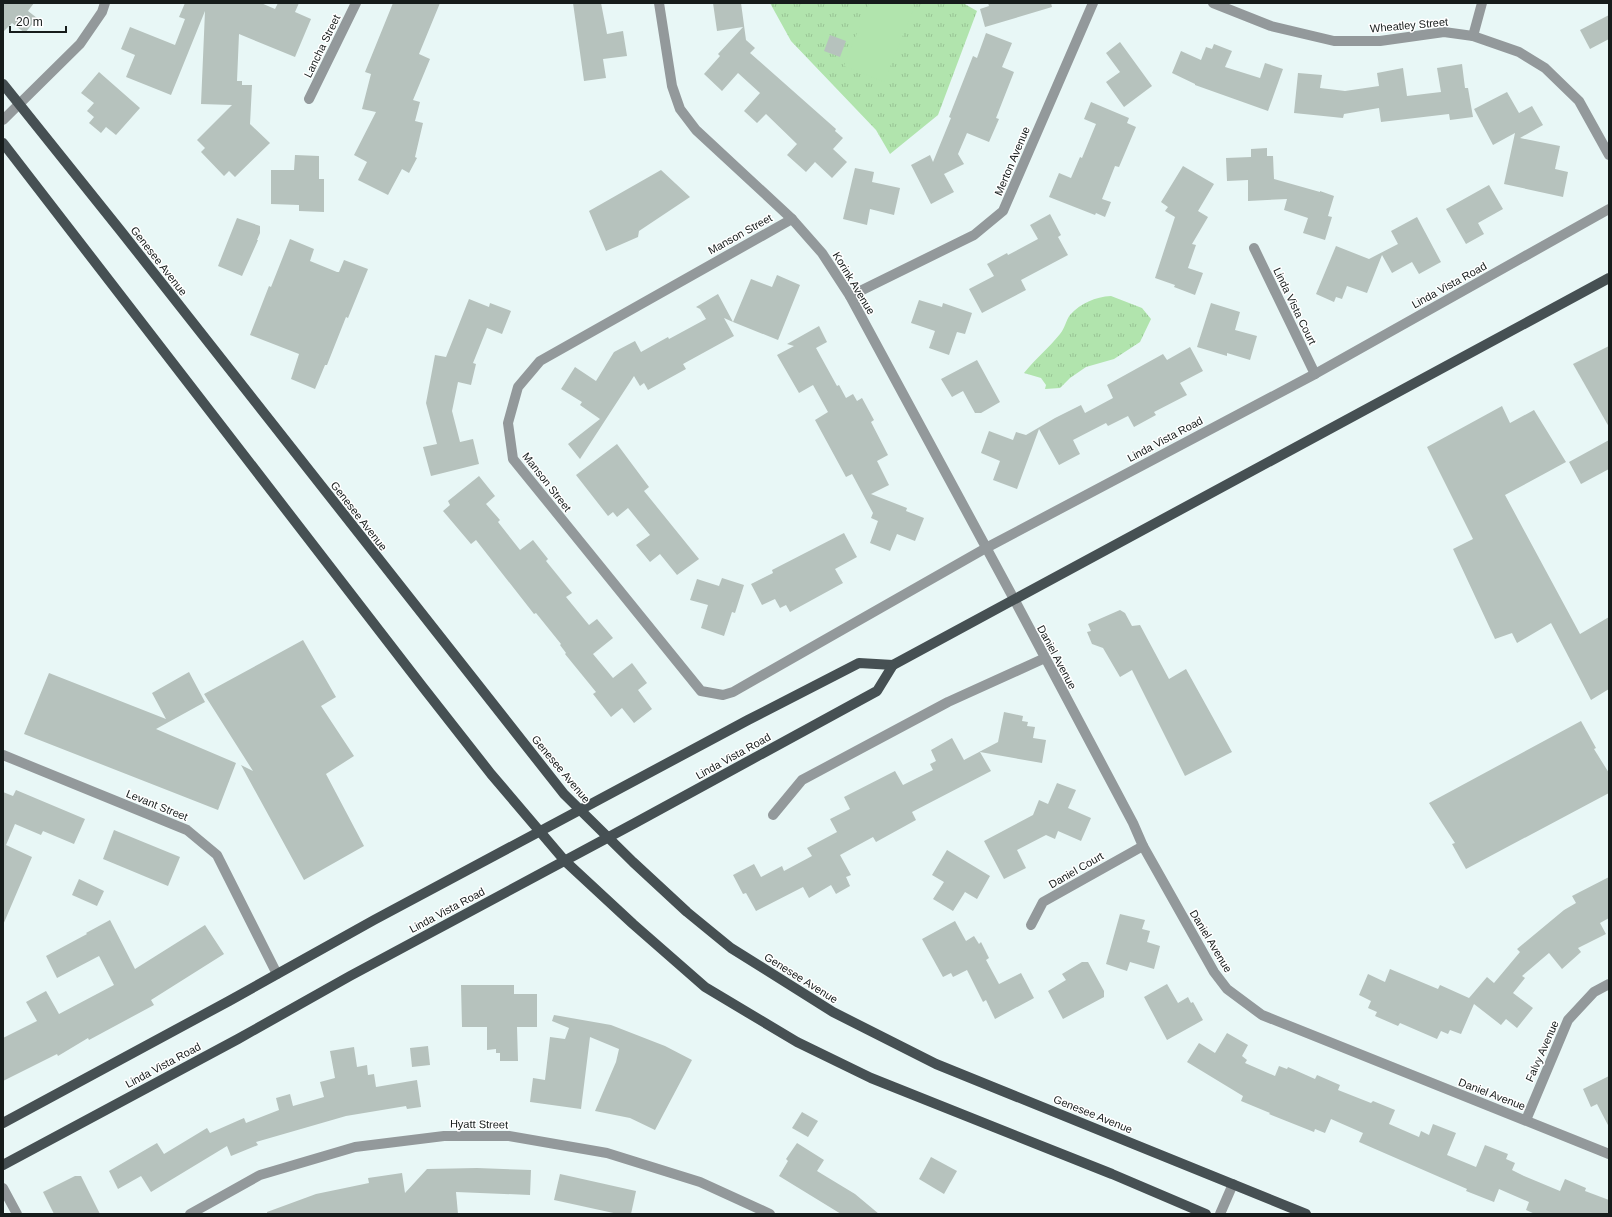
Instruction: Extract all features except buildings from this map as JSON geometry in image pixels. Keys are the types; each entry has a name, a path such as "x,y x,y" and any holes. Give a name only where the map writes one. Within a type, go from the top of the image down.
{"main road":[{"name":"Genesee Avenue","path":"3,84 120,230 559,788 607,838 687,912 731,948 833,1012 936,1064 1306,1214"},
{"path":"3,142 491,774 565,861 633,924 705,987 797,1042 871,1078 1112,1174 1206,1214"},
{"name":"Linda Vista Road","path":"3,1165 238,1039 357,972 565,861 877,691 893,665 1609,278"},
{"path":"3,1123 742,723 859,664 893,665"}],"street":[{"path":"3,120 80,44 102,12 105,3"},
{"name":"Lancha Street","path":"309,99 356,3"},
{"name":"Korink Avenue","path":"659,3 672,86 680,109 696,130 792,219 822,253 850,296 1014,599"},
{"name":"Merton Avenue","path":"850,296 974,235 1003,211 1093,3"},
{"name":"Wheatley Street","path":"1213,3 1271,26 1334,42 1380,41 1444,32 1473,36 1518,52 1545,68 1579,101 1609,155"},
{"path":"1473,36 1482,3"},
{"name":"Linda Vista Road","path":"733,692 986,548 1315,374 1609,209"},
{"name":"Manson Street","path":"733,692 723,695 701,691 513,459 508,423 518,387 540,361 792,219"},
{"name":"Linda Vista Court","path":"1254,248 1315,374"},
{"name":"Daniel Avenue","path":"1014,599 1133,824 1143,846 1214,972 1227,989 1262,1015 1328,1043 1609,1154"},
{"path":"773,815 802,780 948,702 1045,658"},
{"name":"Levant Street","path":"3,755 187,830 217,855 277,974"},
{"name":"Daniel Court","path":"1031,925 1043,902 1143,846"},
{"name":"Falvy Avenue","path":"1526,1120 1568,1020 1594,992 1609,984"},
{"name":"Hyatt Street","path":"190,1214 260,1175 355,1146 444,1136 509,1136 607,1153 700,1182 770,1214"},
{"path":"1220,1214 1233,1184"},
{"path":"3,1188 17,1214"}],"green space":[{"path":"770,3 963,3 977,11 938,115 890,154 876,130 791,41"},
{"path":"869,3 903,3 914,8 884,82 844,66"},
{"path":"1111,296 1142,308 1151,319 1140,342 1114,359 1086,367 1070,378 1060,388 1045,389 1046,385 1041,378 1024,373 1060,334 1070,315 1074,311 1089,301"}]}
